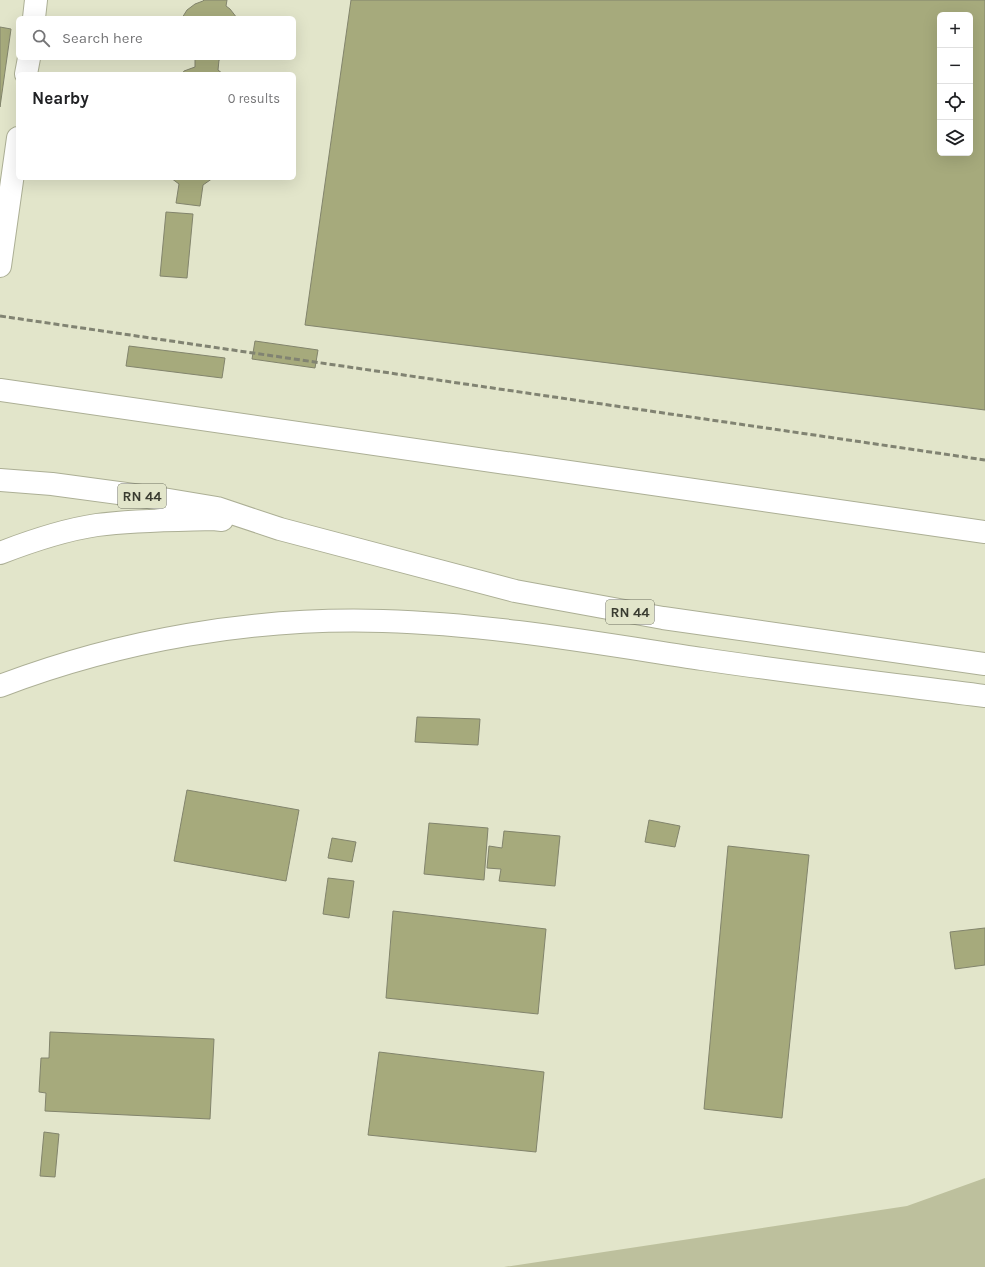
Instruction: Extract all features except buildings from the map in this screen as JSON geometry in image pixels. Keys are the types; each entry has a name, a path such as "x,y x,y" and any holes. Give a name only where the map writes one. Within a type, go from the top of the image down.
{"main road":[{"path":"34,16 36,0"},
{"path":"26,72 29,60"},
{"path":"0,266 16,152"},
{"path":"0,390 985,532"},
{"name":"RN 44","path":"0,480 60,485 217,508 280,529 515,591 663,618 985,664"},
{"path":"0,553 39,538 96,525 142,521 213,519 280,529"},
{"name":"RN 44","path":"0,686 38,672 108,652 181,636 246,627 310,621 382,621 504,630 772,669 985,696"}],"green space":[{"path":"985,1178 985,1267 504,1267 907,1206"}],"railway":[{"path":"0,316 985,460"}]}
